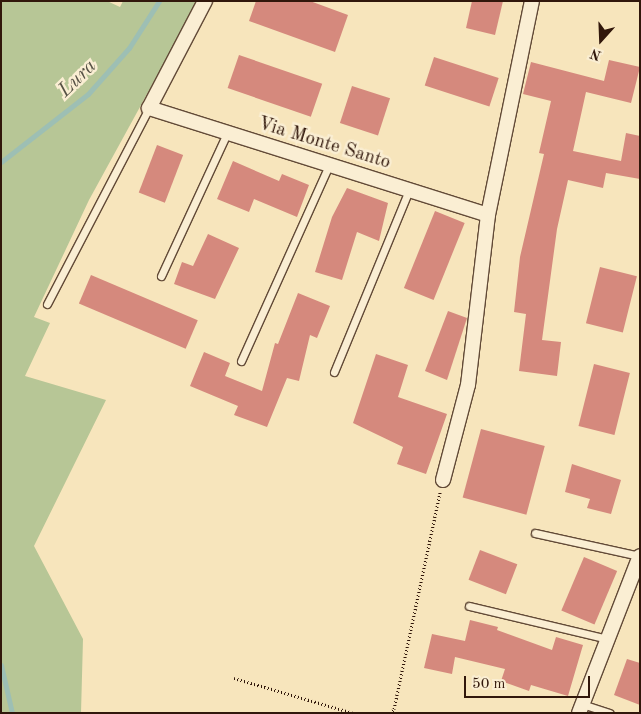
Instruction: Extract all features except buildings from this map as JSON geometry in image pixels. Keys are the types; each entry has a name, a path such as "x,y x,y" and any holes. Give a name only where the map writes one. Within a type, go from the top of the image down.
{"street":[{"path":"149,108 205,1"},
{"path":"443,480 468,385 488,215 532,1"},
{"name":"Via Monte Santo","path":"149,108 488,215"},
{"path":"580,708 638,570 640,556"}],"lane":[{"path":"47,304 149,108"},
{"path":"161,276 227,133"},
{"path":"241,361 329,165"},
{"path":"334,372 409,190"},
{"path":"535,533 640,556"},
{"path":"469,606 608,640"},
{"path":"580,708 610,713"}],"path":[{"path":"390,713 394,709 443,480"},
{"path":"234,678 352,713"}],"green space":[{"path":"1,1 107,1 120,7 123,1 198,1 89,200 34,317 50,323 25,376 106,400 34,546 83,639 81,713 1,713"}],"waterway":[{"name":"Lura","path":"1,162 88,94 129,48 159,1"},
{"name":"Lura","path":"1,665 12,713"}]}
